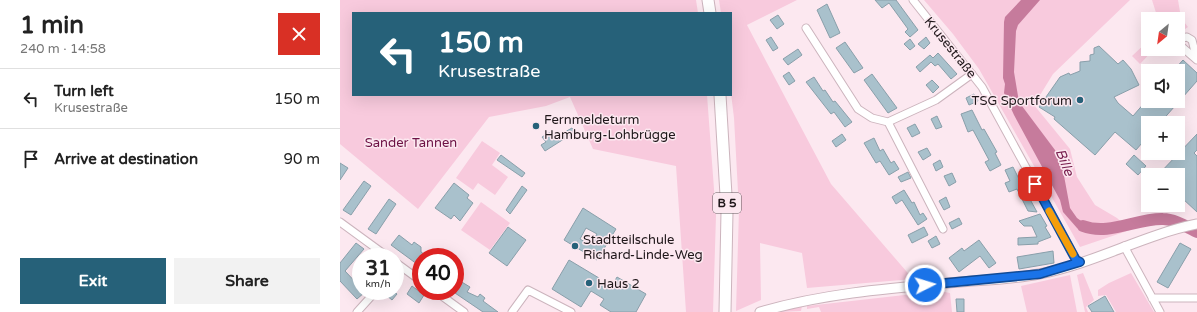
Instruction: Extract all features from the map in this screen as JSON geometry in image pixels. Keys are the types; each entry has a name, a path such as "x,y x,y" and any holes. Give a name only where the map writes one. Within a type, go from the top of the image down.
{"main road":[{"path":"708,0 710,12"},
{"name":"B 5","path":"720,96 727,212 725,312"}],"street":[{"name":"Krusestraße","path":"913,0 982,87 1076,260 1080,262"},
{"path":"806,28 858,109 872,118 888,122 936,100 972,74"},
{"path":"888,122 943,229"},
{"path":"340,222 376,248"},
{"path":"760,312 797,302 838,296 1040,274 1195,224"},
{"path":"1124,246 1160,312"},
{"path":"512,312 528,290 571,312"},
{"path":"1152,298 1197,298"},
{"path":"357,312 368,300"},
{"path":"447,300 464,312"}],"green space":[{"name":"Sander Tannen","path":"340,0 696,0 698,12 352,12 352,96 707,96 716,216 713,312 686,312 676,166 593,149 570,97 546,106 489,117 418,209 340,144"},
{"path":"719,0 797,0 747,25 831,184 913,279 807,288 802,253 760,243 761,300 736,311 739,210 731,96 732,12 721,12"},
{"path":"924,0 1130,0 1053,74 1034,105 1070,149 1077,177 1095,205 1117,218 1130,230 1080,247 979,69 953,34"},
{"path":"1152,0 1178,0 1180,12 1156,12"},
{"path":"1141,48 1141,56 1147,56 1140,64 1132,56"},
{"path":"482,141 500,153 492,165 508,177 495,195 478,183 473,190 456,178"},
{"path":"481,202 510,223 490,250 461,230"},
{"path":"1083,273 1094,300 1086,307 1088,312 1085,312 1077,275"},
{"path":"1131,273 1154,312 1116,312 1106,295 1098,296 1098,290"},
{"path":"1070,275 1077,312 1027,312 1021,286"},
{"path":"940,291 950,293 952,312 821,312 819,307 807,309 807,306"},
{"path":"802,306 801,311 779,312"}],"shaded area":[{"path":"1021,0 1040,0 1018,25 1016,31 1014,72 1019,102 1055,150 1062,165 1070,208 1077,218 1084,223 1100,226 1098,233 1077,228 1063,212 1060,200 1014,115 1004,93 1004,22 1005,17"}],"building":[{"path":"875,0 896,0 918,30 910,37 905,32 908,29 889,3 882,8"},
{"path":"827,4 840,33 830,38 817,10"},
{"path":"778,15 784,24 777,29 770,20"},
{"path":"771,37 778,48 773,51 766,40"},
{"path":"926,37 930,43 924,49 918,44"},
{"path":"910,39 915,46 910,50 904,44"},
{"path":"845,42 863,68 854,73 836,48"},
{"name":"TSG Sportforum","path":"1099,46 1118,64 1123,60 1131,69 1139,85 1114,97 1118,103 1133,116 1141,107 1141,108 1173,108 1166,116 1141,116 1141,144 1136,150 1115,132 1095,155 1054,119 1055,117 1039,107 1060,77 1069,73 1070,75 1080,71 1080,62 1090,61 1090,55 1094,54 1094,48"},
{"path":"798,49 802,55 788,65 783,59"},
{"path":"938,53 957,74 951,79 938,64 935,66 931,62 920,72 916,67 930,55 933,58"},
{"name":"TSG Sportforum","path":"1183,60 1197,73 1197,81 1185,95 1185,64 1179,64"},
{"path":"789,72 795,81 789,85 783,76"},
{"path":"872,74 897,108 888,113 864,80"},
{"path":"814,77 823,91 825,90 833,102 835,101 852,122 845,127 834,112 831,114 806,82"},
{"path":"932,80 939,87 933,93 926,85"},
{"path":"974,94 978,101 969,105 966,98"},
{"path":"972,110 982,130 984,129 997,152 995,153 1001,165 990,171 985,162 989,160 973,130 968,132 961,114"},
{"path":"937,116 942,127 936,129 931,119"},
{"path":"915,124 920,133 912,137 907,128"},
{"path":"572,128 575,132 545,151 541,145 546,142 542,137 552,131 556,137"},
{"path":"842,134 846,140 836,147 832,141"},
{"path":"1197,134 1197,150 1194,153 1197,156 1197,212 1185,201 1185,168 1165,168 1172,160 1185,160 1185,147"},
{"path":"874,138 880,151 883,149 891,163 894,161 899,169 889,175 880,161 876,163 864,143"},
{"path":"927,148 931,155 923,160 918,152"},
{"path":"501,155 525,173 522,177 497,160"},
{"path":"1134,155 1146,166 1141,168 1141,172 1138,175 1126,164"},
{"path":"940,160 943,167 936,171 933,164"},
{"path":"340,163 348,168 340,180"},
{"path":"1013,167 1037,212 1028,211 1017,189 1009,192 1005,183 1010,181 1005,170"},
{"path":"908,172 911,178 901,182 898,177"},
{"path":"952,173 956,182 949,186 944,176"},
{"path":"364,181 371,186 351,215 343,210"},
{"path":"454,183 469,195 467,198 473,203 460,221 454,215 451,219 435,208"},
{"path":"522,186 527,190 510,214 506,210"},
{"path":"904,190 912,203 914,202 920,215 923,213 927,219 918,225 902,200 896,204 892,197"},
{"path":"946,197 950,207 944,210 939,201"},
{"path":"389,199 396,204 376,234 368,229"},
{"path":"583,208 616,229 597,260 564,240","holes":["586,228 597,234 590,245 580,239"]},
{"path":"1040,214 1051,237 1038,242 1038,244 1018,245 1018,238 1037,237 1032,226 1024,226 1019,221"},
{"path":"959,218 962,224 952,229 949,223"},
{"path":"508,227 526,240 507,266 489,253"},
{"path":"924,227 928,235 912,243 908,235"},
{"path":"399,235 412,245 414,242 421,248 412,248 412,260 404,255 404,248 395,248 391,245"},
{"path":"936,236 940,244 932,248 928,241"},
{"path":"979,240 996,263 989,268 980,256 959,272 949,258 962,248 964,251"},
{"path":"356,243 363,248 352,248"},
{"path":"1180,243 1191,249 1168,288 1157,282"},
{"path":"352,248 352,263 345,271 352,278 352,294 340,281 340,263"},
{"path":"1053,251 1054,263 1019,269 1017,257"},
{"path":"569,260 599,278 597,281 610,289 617,277 646,294 636,312 611,312 600,305 604,299 591,291 581,307 552,289"},
{"path":"464,283 470,287 467,292 478,297 480,294 485,298 483,301 498,312 483,312 464,299"},
{"path":"412,286 412,298 407,294"},
{"path":"1105,296 1114,312 1092,312 1088,306"},
{"path":"956,299 964,299 964,312 957,312"}],"waterway":[{"name":"Bille","path":"1083,226 1093,229 1103,229 1153,219 1167,219 1197,232"}],"slow traffic":[{"path":"1049,211 1073,254"}],"place":[{"name":"TSG Sportforum","path":"1080,100"},
{"name":"Fernmeldeturm Hamburg-Lohbrügge","path":"536,126"},
{"name":"Stadtteilschule Richard-Linde-Weg","path":"575,246"},
{"name":"Haus 2","path":"589,283"}],"route":[{"path":"925,285 1016,278 1040,274 1080,262 1076,260 1035,184"}]}
